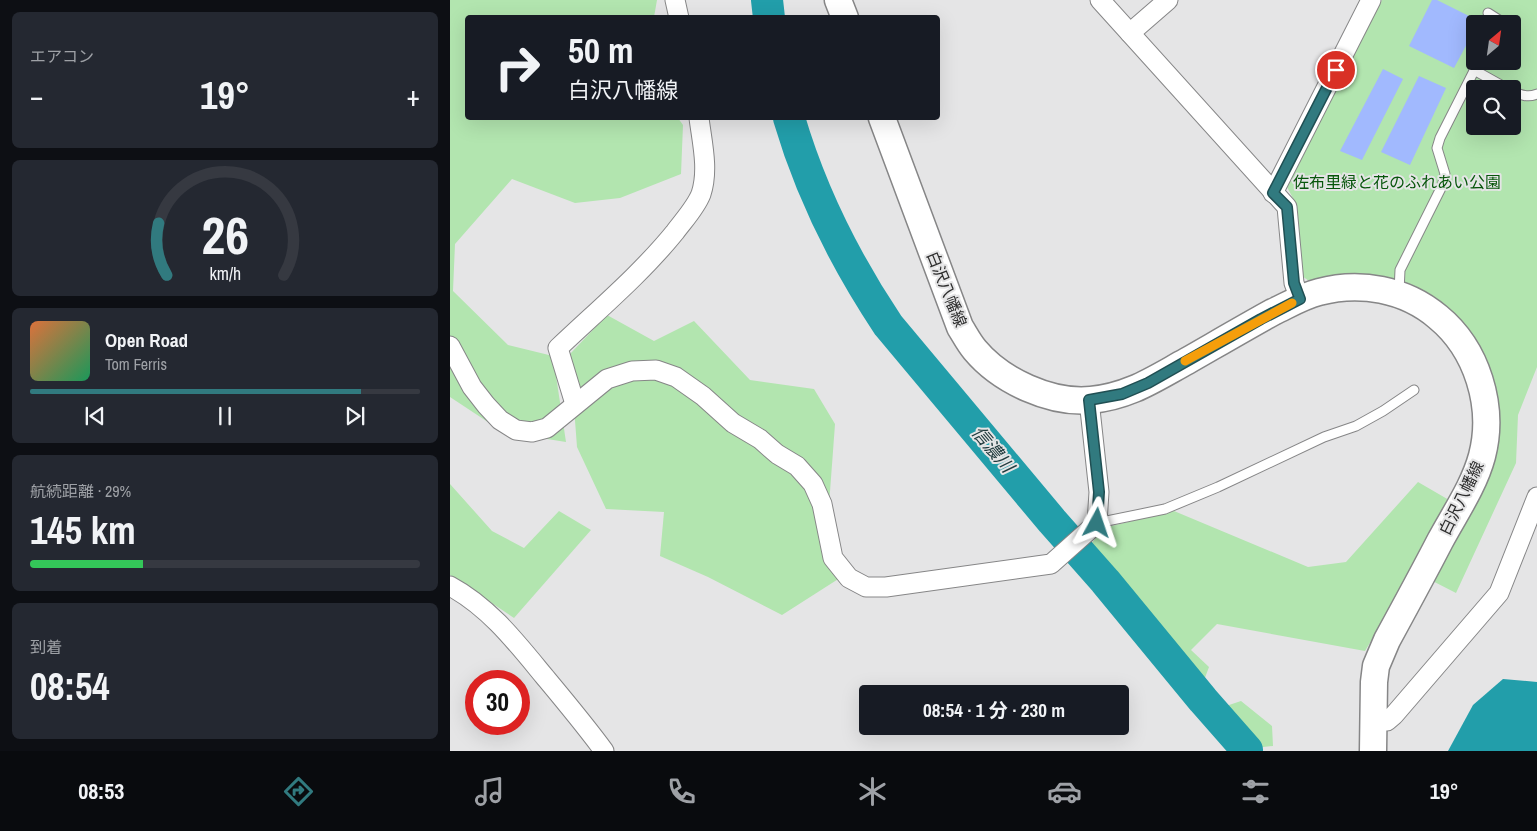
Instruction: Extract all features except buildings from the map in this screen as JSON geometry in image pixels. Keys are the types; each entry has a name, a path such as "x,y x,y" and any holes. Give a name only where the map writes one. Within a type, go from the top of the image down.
{"main road":[{"path":"838,0 844,15"},
{"name":"白沢八幡線","path":"883,120 960,327 975,350 990,365 1015,384 1072,400 1089,400 1122,394 1148,383 1300,299 1319,292 1354,287 1399,293 1431,311 1458,338 1474,363 1481,383 1486,436 1482,458 1469,489 1387,640 1376,666 1372,721 1373,751"}],"street":[{"path":"675,0 678,15"},
{"path":"1100,0 1287,207 1294,283 1300,299"},
{"path":"1130,33 1168,0"},
{"path":"1273,193 1371,0"},
{"path":"575,404 558,348 660,250 686,219 701,194 705,173 699,120"},
{"path":"450,346 472,387 486,406 500,420 516,430 532,432 547,428 607,379 632,371 656,370 676,377 703,396 734,423 797,466 813,484 822,504 833,558 849,578 866,586 886,587 1050,564 1065,552 1097,523 1099,492 1089,400"},
{"path":"1372,721 1388,721 1394,715 1499,593 1537,497"},
{"path":"450,586 462,592 487,611 510,635 604,751"},
{"path":"1366,751 1373,751"}],"lane":[{"path":"1399,293 1400,270 1444,180 1445,174 1437,148 1440,138 1474,70 1492,80"},
{"path":"1521,95 1531,96 1537,94"},
{"path":"1097,523 1165,509 1218,487 1324,437 1356,426 1414,390"}],"green space":[{"path":"450,0 657,0 654,15 465,15 465,120 679,120 683,125 681,174 620,198 575,203 512,179 455,244 453,291 508,345 553,356 566,442 503,432 450,397"},
{"name":"佐布里緑と花のふれあい公園","path":"1382,0 1537,0 1537,367 1518,415 1516,463 1456,593 1413,571 1365,651 1217,624 1191,650 1209,667 1200,691 1217,709 1241,701 1272,726 1273,746 1237,750 1155,649 1086,551 1103,528 1174,511 1308,567 1346,562 1418,482 1468,511 1495,454 1441,304 1312,283 1302,276 1296,204 1287,187"},
{"path":"607,315 654,341 694,321 750,380 814,389 835,424 825,559 843,576 782,615 708,577 660,556 664,512 606,509 577,447 570,354"},
{"path":"450,484 492,531 524,548 559,511 591,530 514,618 450,575"}],"water":[{"path":"1503,679 1537,682 1537,751 1448,751 1473,705"}],"waterway":[{"name":"信濃川","path":"767,0 769,15"},
{"name":"信濃川","path":"790,120 808,173 830,225 857,275 888,325 1247,750"}],"slow traffic":[{"path":"1185,361 1292,303"}],"route":[{"path":"1097,523 1099,492 1089,400 1112,397 1148,383 1300,299 1294,283 1287,207 1273,193 1336,70"}]}
